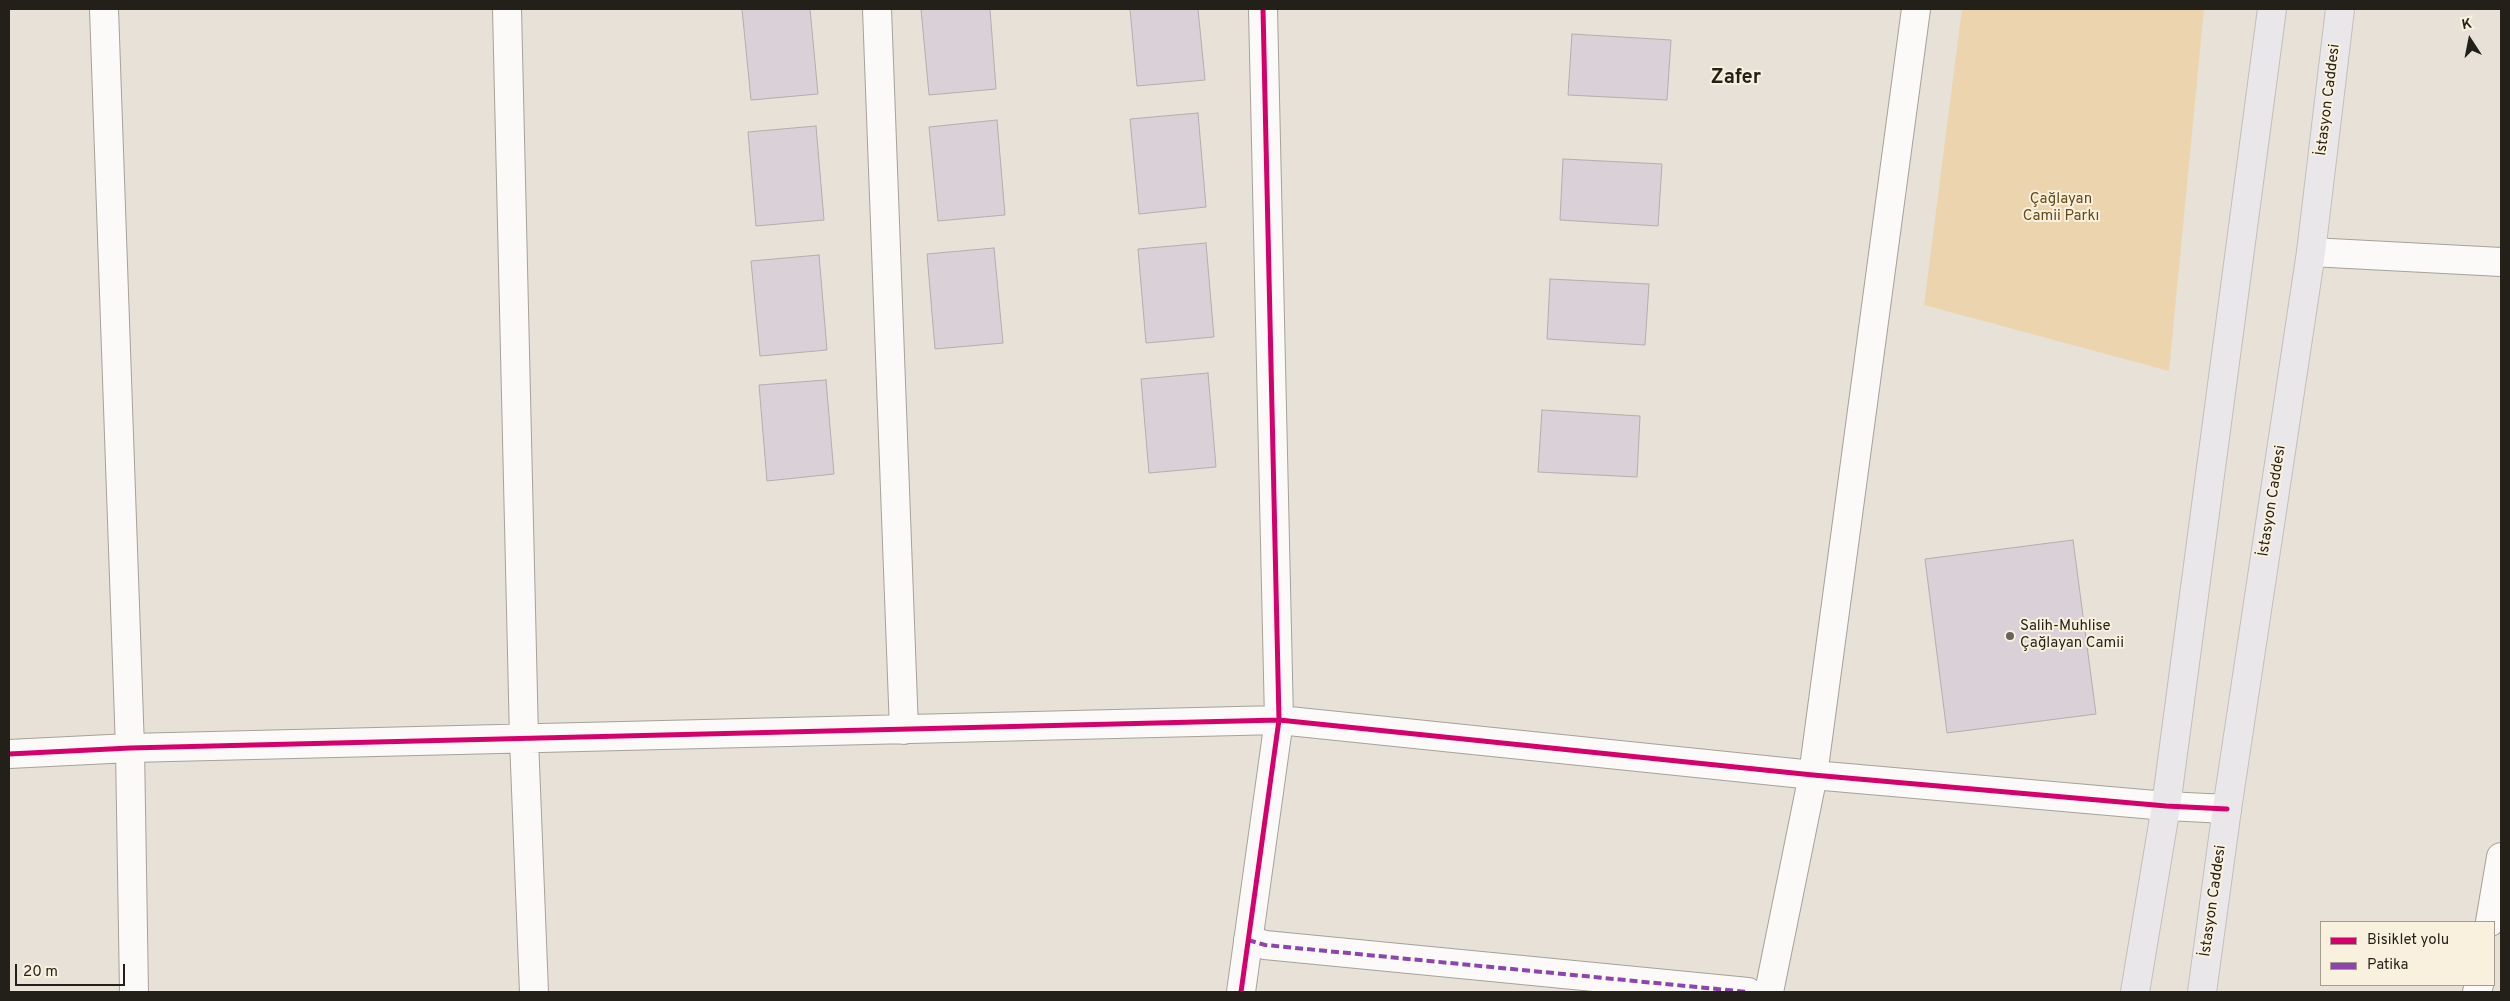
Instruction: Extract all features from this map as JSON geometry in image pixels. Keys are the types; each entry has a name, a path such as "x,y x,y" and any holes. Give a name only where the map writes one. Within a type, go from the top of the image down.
{"main road":[{"path":"2135,992 2166,806 2272,9"},
{"name":"İstasyon Caddesi","path":"2202,992 2227,809 2310,252 2340,9"}],"street":[{"path":"104,9 130,748 134,992"},
{"path":"507,9 524,738 534,992"},
{"path":"877,9 904,730"},
{"path":"1241,992 1279,720 1263,9"},
{"path":"1769,992 1813,775 1916,9"},
{"path":"2310,252 2501,262"},
{"path":"9,754 130,748 1279,720 1813,775 2166,806 2227,809"},
{"path":"2490,921 2501,856"},
{"path":"1248,940 1265,945 1748,992"}],"green space":[{"name":"Çağlayan Camii Parkı","path":"1962,9 2204,9 2169,371 1924,305"}],"building":[{"path":"742,9 810,9 818,94 751,100"},
{"path":"921,9 990,9 996,89 929,95"},
{"path":"1130,9 1198,9 1205,80 1137,86"},
{"path":"1572,34 1671,40 1667,100 1568,95"},
{"path":"1198,113 1206,207 1139,214 1130,119"},
{"path":"997,120 1005,215 938,221 929,127"},
{"path":"816,126 824,220 756,226 748,132"},
{"path":"1563,159 1662,164 1658,226 1560,220"},
{"path":"1206,243 1214,337 1146,343 1138,249"},
{"path":"994,248 1003,343 935,349 927,254"},
{"path":"819,255 827,350 760,356 751,261"},
{"path":"1550,279 1649,284 1645,345 1547,339"},
{"path":"1208,373 1216,467 1149,473 1141,379"},
{"path":"826,380 834,474 767,481 759,385"},
{"path":"1542,410 1640,416 1637,477 1538,472"},
{"name":"Salih-Muhlise Çağlayan Camii","path":"2073,540 2096,714 1947,733 1925,559"}],"marked path":[{"path":"1248,940 1265,945 1748,992"}],"cycle path":[{"path":"9,754 130,748 1279,720 1263,9"},
{"path":"1241,992 1279,720 1813,775 2166,806 2227,809"}],"place":[{"name":"Salih-Muhlise Çağlayan Camii","path":"2010,636"}],"district":[{"name":"Zafer","path":"1736,79"}]}
